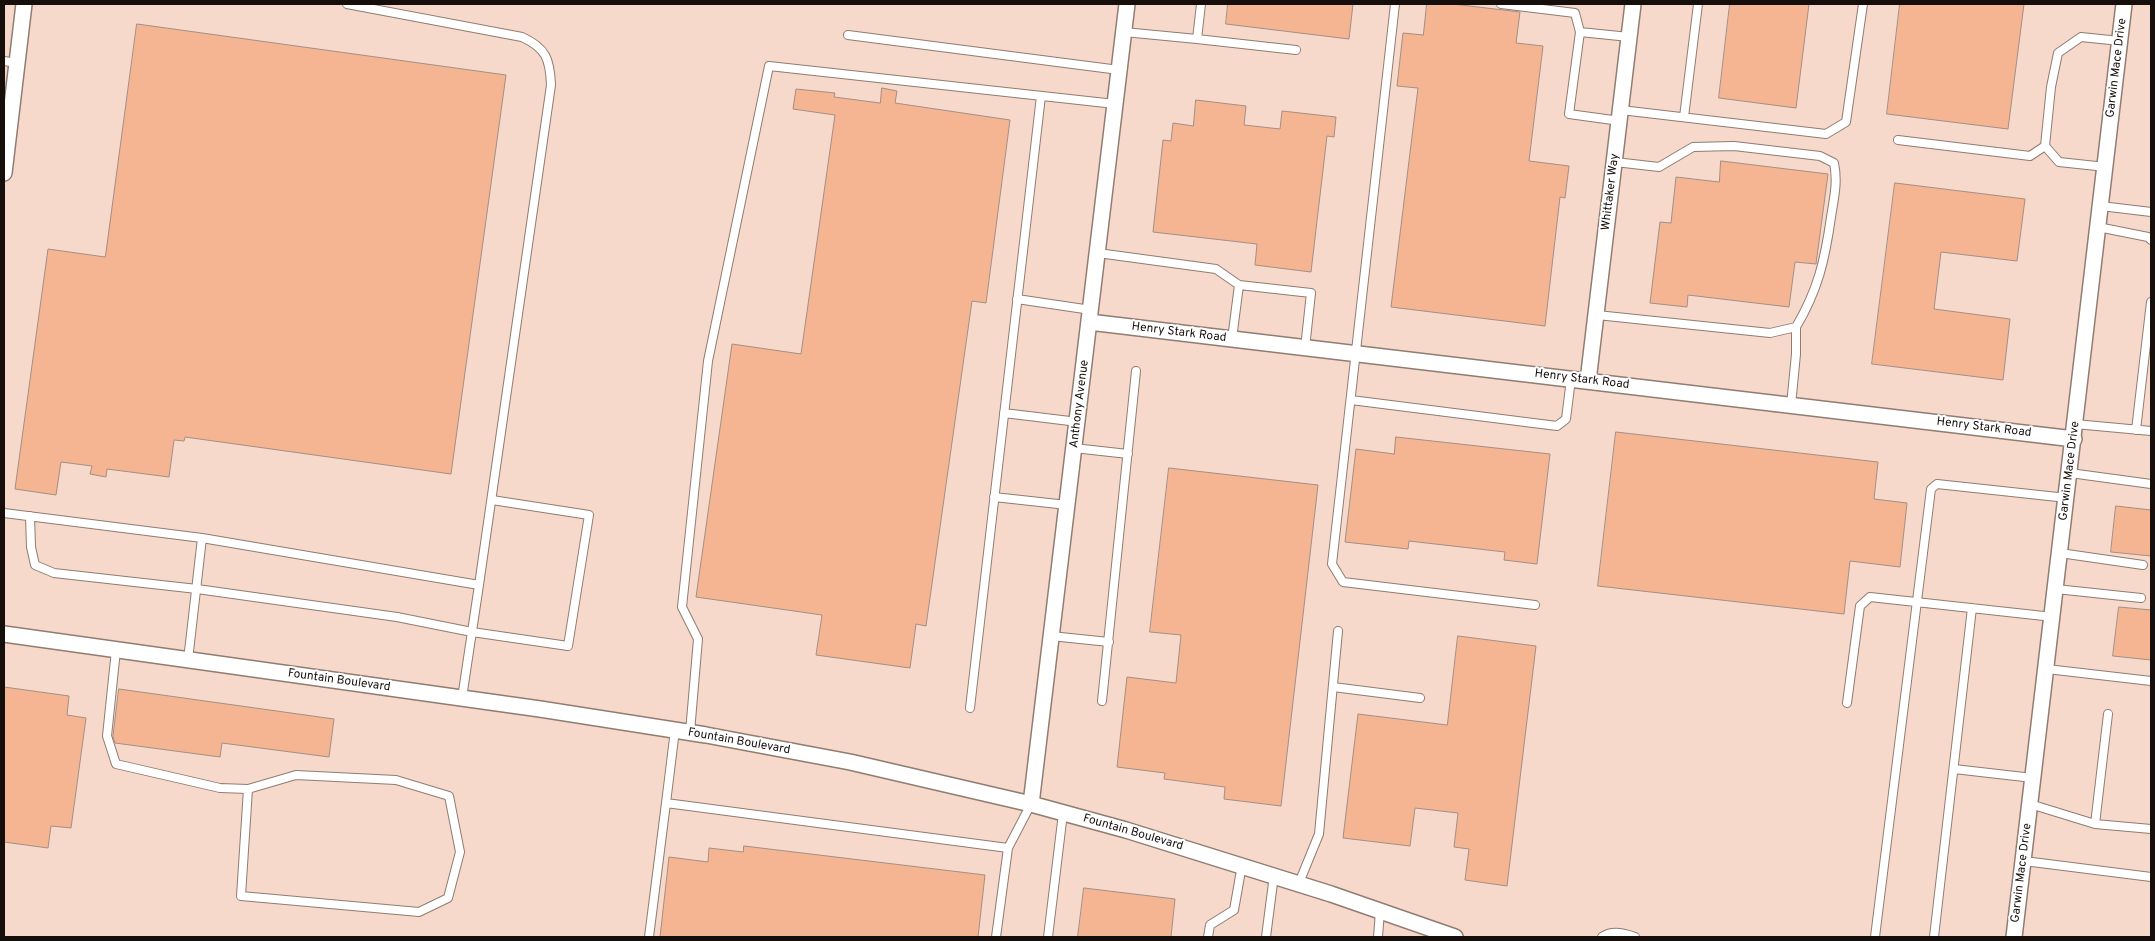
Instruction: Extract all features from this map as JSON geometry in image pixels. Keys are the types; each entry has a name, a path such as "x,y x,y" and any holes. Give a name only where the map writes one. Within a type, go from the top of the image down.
{"street":[{"path":"4,173 10,62 24,4"},
{"name":"Anthony Avenue","path":"1031,804 1127,4"},
{"name":"Whittaker Way","path":"1588,381 1634,4"},
{"name":"Garwin Mace Drive","path":"2014,937 2124,4"},
{"name":"Henry Stark Road","path":"1090,316 1232,339 1305,348 1791,405 2074,432"},
{"name":"Fountain Boulevard","path":"4,634 683,731 850,762 1063,813 1274,875 1455,937"}],"lane":[{"path":"347,4 522,37 536,44 546,55 551,70 552,85 462,698"},
{"path":"1197,39 1201,4"},
{"path":"1395,4 1332,564 1343,582 1535,605"},
{"path":"1501,4 1575,13 1580,32 1569,114 1684,117 1826,134 1846,122 1863,4"},
{"path":"1684,117 1698,4"},
{"path":"1124,32 1296,50"},
{"path":"1580,32 1629,37"},
{"path":"848,35 1119,70"},
{"path":"2106,167 2059,162 2045,146 2051,87 2058,54 2081,37 2120,40"},
{"path":"649,937 666,803 683,731 698,639 682,607 708,361 769,66 1115,104"},
{"path":"970,708 1041,96"},
{"path":"1898,140 2030,156 2045,146"},
{"path":"1614,162 1659,167 1693,147 1734,146 1820,156 1834,163 1837,179 1825,258 1811,303 1796,327 1796,354 1791,405"},
{"path":"2101,206 2151,212"},
{"path":"2098,227 2148,237 2151,240"},
{"path":"1098,253 1216,269 1239,285 1311,293 1305,348"},
{"path":"1232,339 1239,285"},
{"path":"1017,300 1090,316"},
{"path":"2136,430 2151,302"},
{"path":"1597,315 1770,333 1796,327"},
{"path":"1102,702 1136,371"},
{"path":"1351,400 1557,426 1566,419 1571,379"},
{"path":"1004,413 1078,422"},
{"path":"2074,432 2151,431"},
{"path":"1074,448 1128,454"},
{"path":"2070,473 2151,484"},
{"path":"1875,937 1931,489 1937,484 2067,498"},
{"path":"994,497 1067,505"},
{"path":"30,516 31,547 36,564 54,573 196,589 397,617 472,632 568,646 589,515 492,500"},
{"path":"4,513 202,538 479,585"},
{"path":"188,660 202,538"},
{"path":"2060,553 2143,565"},
{"path":"2056,589 2141,598"},
{"path":"1847,703 1860,606 1870,597 2053,617"},
{"path":"1934,937 1972,608"},
{"path":"1299,883 1318,834 1338,631"},
{"path":"1052,636 1108,642"},
{"path":"116,650 107,736 116,764 220,788 248,789 296,776 396,780 449,796 460,852 448,898 419,912 242,896 248,789"},
{"path":"2047,669 2151,681"},
{"path":"1333,687 1420,698"},
{"path":"2095,824 2108,714"},
{"path":"1954,769 2033,778"},
{"path":"666,803 1008,848"},
{"path":"996,937 1008,848 1031,804"},
{"path":"2030,804 2095,824 2151,829"},
{"path":"1048,937 1063,813"},
{"path":"2024,861 2151,877"},
{"path":"1208,937 1210,925 1234,910 1242,865"},
{"path":"1266,937 1274,875"},
{"path":"1378,937 1380,911"},
{"path":"1602,937 1606,934 1623,933 1636,937"}],"shaded area":[{"path":"4,4 2151,4 2151,937 4,937"}],"building":[{"path":"1228,4 1353,4 1349,39 1226,24"},
{"path":"1427,4 1453,4 1520,12 1516,43 1543,46 1529,161 1569,166 1565,198 1560,197 1545,326 1391,307 1418,88 1397,86 1403,33 1423,35"},
{"path":"1730,4 1809,4 1796,108 1719,98"},
{"path":"1900,4 2024,4 2008,129 1887,114"},
{"path":"137,24 506,75 451,474 185,437 184,441 174,440 169,477 107,469 106,477 90,474 92,466 61,462 56,495 15,489 48,249 105,257"},
{"path":"882,88 897,91 895,103 1010,120 986,303 972,301 926,626 916,624 910,668 816,655 822,615 696,597 732,344 801,354 835,115 793,109 796,89 835,93 834,97 880,103"},
{"path":"1196,100 1246,106 1244,125 1280,129 1282,111 1336,117 1334,137 1327,136 1311,272 1255,265 1257,244 1153,232 1163,140 1171,141 1173,123 1193,126"},
{"path":"1721,161 1828,174 1816,264 1795,262 1789,307 1688,295 1687,307 1650,303 1660,222 1671,223 1676,177 1719,182"},
{"path":"1895,183 2025,199 2017,261 1941,252 1934,309 2010,319 2003,380 1872,364"},
{"path":"1616,432 1878,462 1874,499 1907,503 1900,567 1850,561 1844,614 1598,586"},
{"path":"1396,437 1550,454 1537,564 1504,560 1505,552 1409,541 1408,549 1345,542 1356,449 1394,454"},
{"path":"1169,468 1318,485 1281,806 1224,799 1225,787 1164,779 1165,773 1117,767 1127,677 1176,683 1181,635 1150,632"},
{"path":"2116,506 2151,510 2151,556 2111,552"},
{"path":"2119,607 2151,610 2151,660 2113,656"},
{"path":"1458,636 1536,646 1507,886 1465,880 1469,849 1454,847 1458,813 1415,808 1410,846 1343,838 1358,714 1447,725"},
{"path":"4,687 69,696 67,715 86,718 71,828 51,826 48,848 4,842"},
{"path":"119,689 334,719 329,757 222,743 220,757 115,743 113,737"},
{"path":"744,846 985,875 978,937 660,937 669,857 708,862 709,848 743,852"},
{"path":"1084,888 1175,899 1171,937 1078,937"}]}
